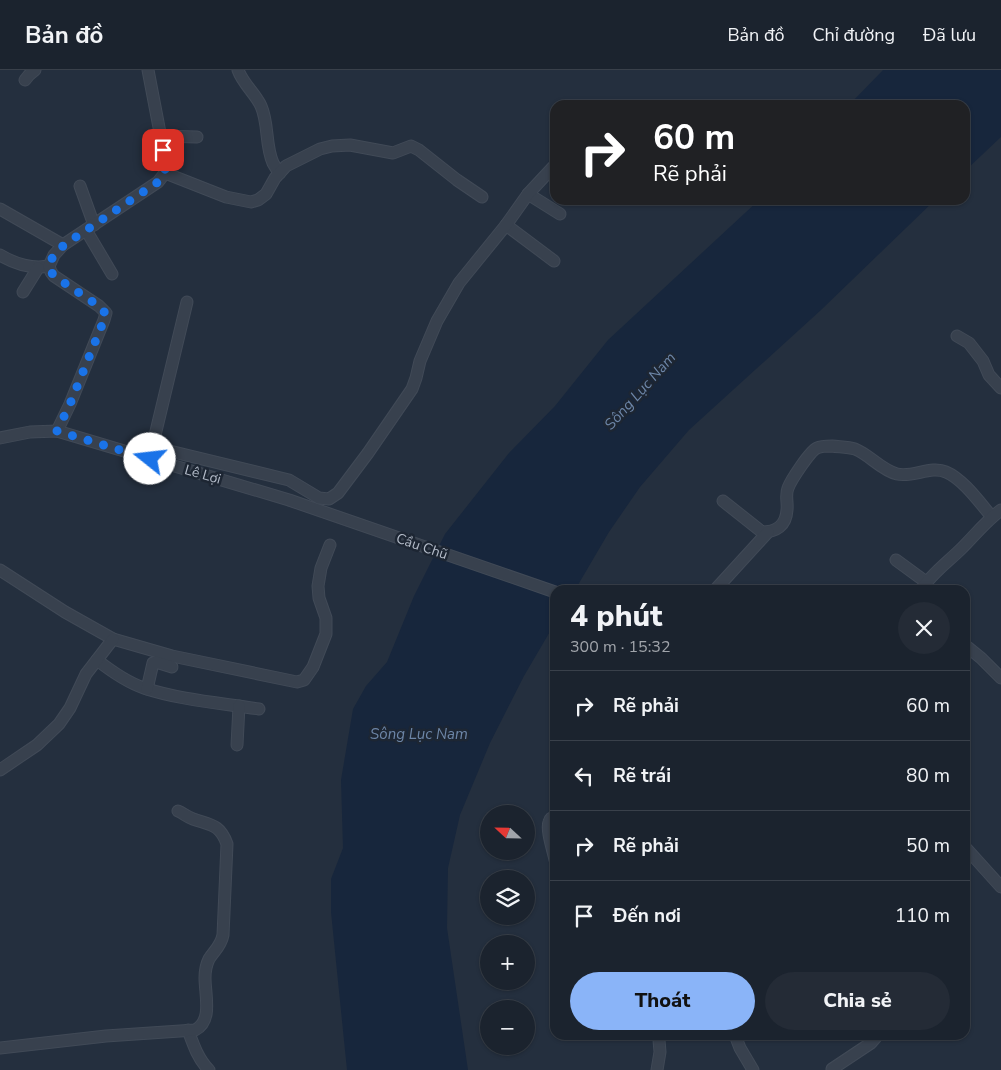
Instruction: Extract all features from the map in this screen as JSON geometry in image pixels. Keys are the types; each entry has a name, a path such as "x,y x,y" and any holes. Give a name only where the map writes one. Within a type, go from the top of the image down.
{"street":[{"path":"25,80 36,70"},
{"path":"23,292 64,245 158,182 165,173 166,164 148,70"},
{"path":"238,70 260,105 265,118 268,145 273,164 280,173"},
{"path":"160,136 197,137"},
{"path":"165,173 226,197 251,202 258,200 266,194 275,178 286,166 320,149 350,145 392,153 411,146 482,197"},
{"path":"152,447 290,480 319,498 330,499 338,493 368,453 412,389 420,361 437,321 459,283 506,225 528,194 550,170"},
{"path":"80,186 90,228 112,274"},
{"path":"528,194 560,214"},
{"path":"0,209 64,245"},
{"path":"506,225 554,261"},
{"path":"0,255 19,264 44,267 54,276 99,306 106,314 70,404 57,431"},
{"path":"150,459 187,302"},
{"path":"957,336 968,343 976,352 983,361 989,375 1001,388"},
{"name":"Lê Lợi","path":"0,438 30,432 57,431 289,500"},
{"path":"723,501 762,532 780,528 787,511 787,488 808,455 816,448 825,446 854,449 896,474 907,475 944,470 996,514 925,585"},
{"name":"Cầu Chũ","path":"289,500 550,590"},
{"path":"720,585 768,532"},
{"path":"0,570 65,612 113,639 172,656 297,682 304,680 313,667 326,634 326,618 318,586 321,568 330,545"},
{"path":"896,560 923,585"},
{"path":"0,770 37,745 60,724 86,674 113,639"},
{"path":"970,649 1001,678"},
{"path":"97,660 118,676 142,688 177,696 259,709"},
{"path":"147,689 153,663 156,662 172,667"},
{"path":"237,745 239,706"},
{"path":"0,1048 200,1028 207,1008 206,965 222,940 227,844 220,830 206,822 190,818 178,810"},
{"path":"550,820 548,830 550,839"},
{"path":"970,853 1001,887"},
{"path":"188,1030 195,1049 209,1070"},
{"path":"657,1070 660,1052 659,1040"},
{"path":"737,1040 753,1070"},
{"path":"832,1069 874,1040"}],"water":[{"path":"883,70 1001,70 1001,137 970,166 970,100 854,100"},
{"name":"Sông Lục Nam","path":"754,205 930,205 821,310 689,430 640,487 609,532 578,585 550,585 550,632 524,676 490,743 460,815 448,868 447,928 468,1070 347,1070 331,912 331,879 343,848 341,780 353,709 366,686 387,662 414,596 445,534 509,453 555,406 608,340"}],"route":[{"path":"150,459 57,431 70,404 106,314 99,306 54,276 49,266 54,255 64,245 158,182 165,173 166,164 163,150"}]}
